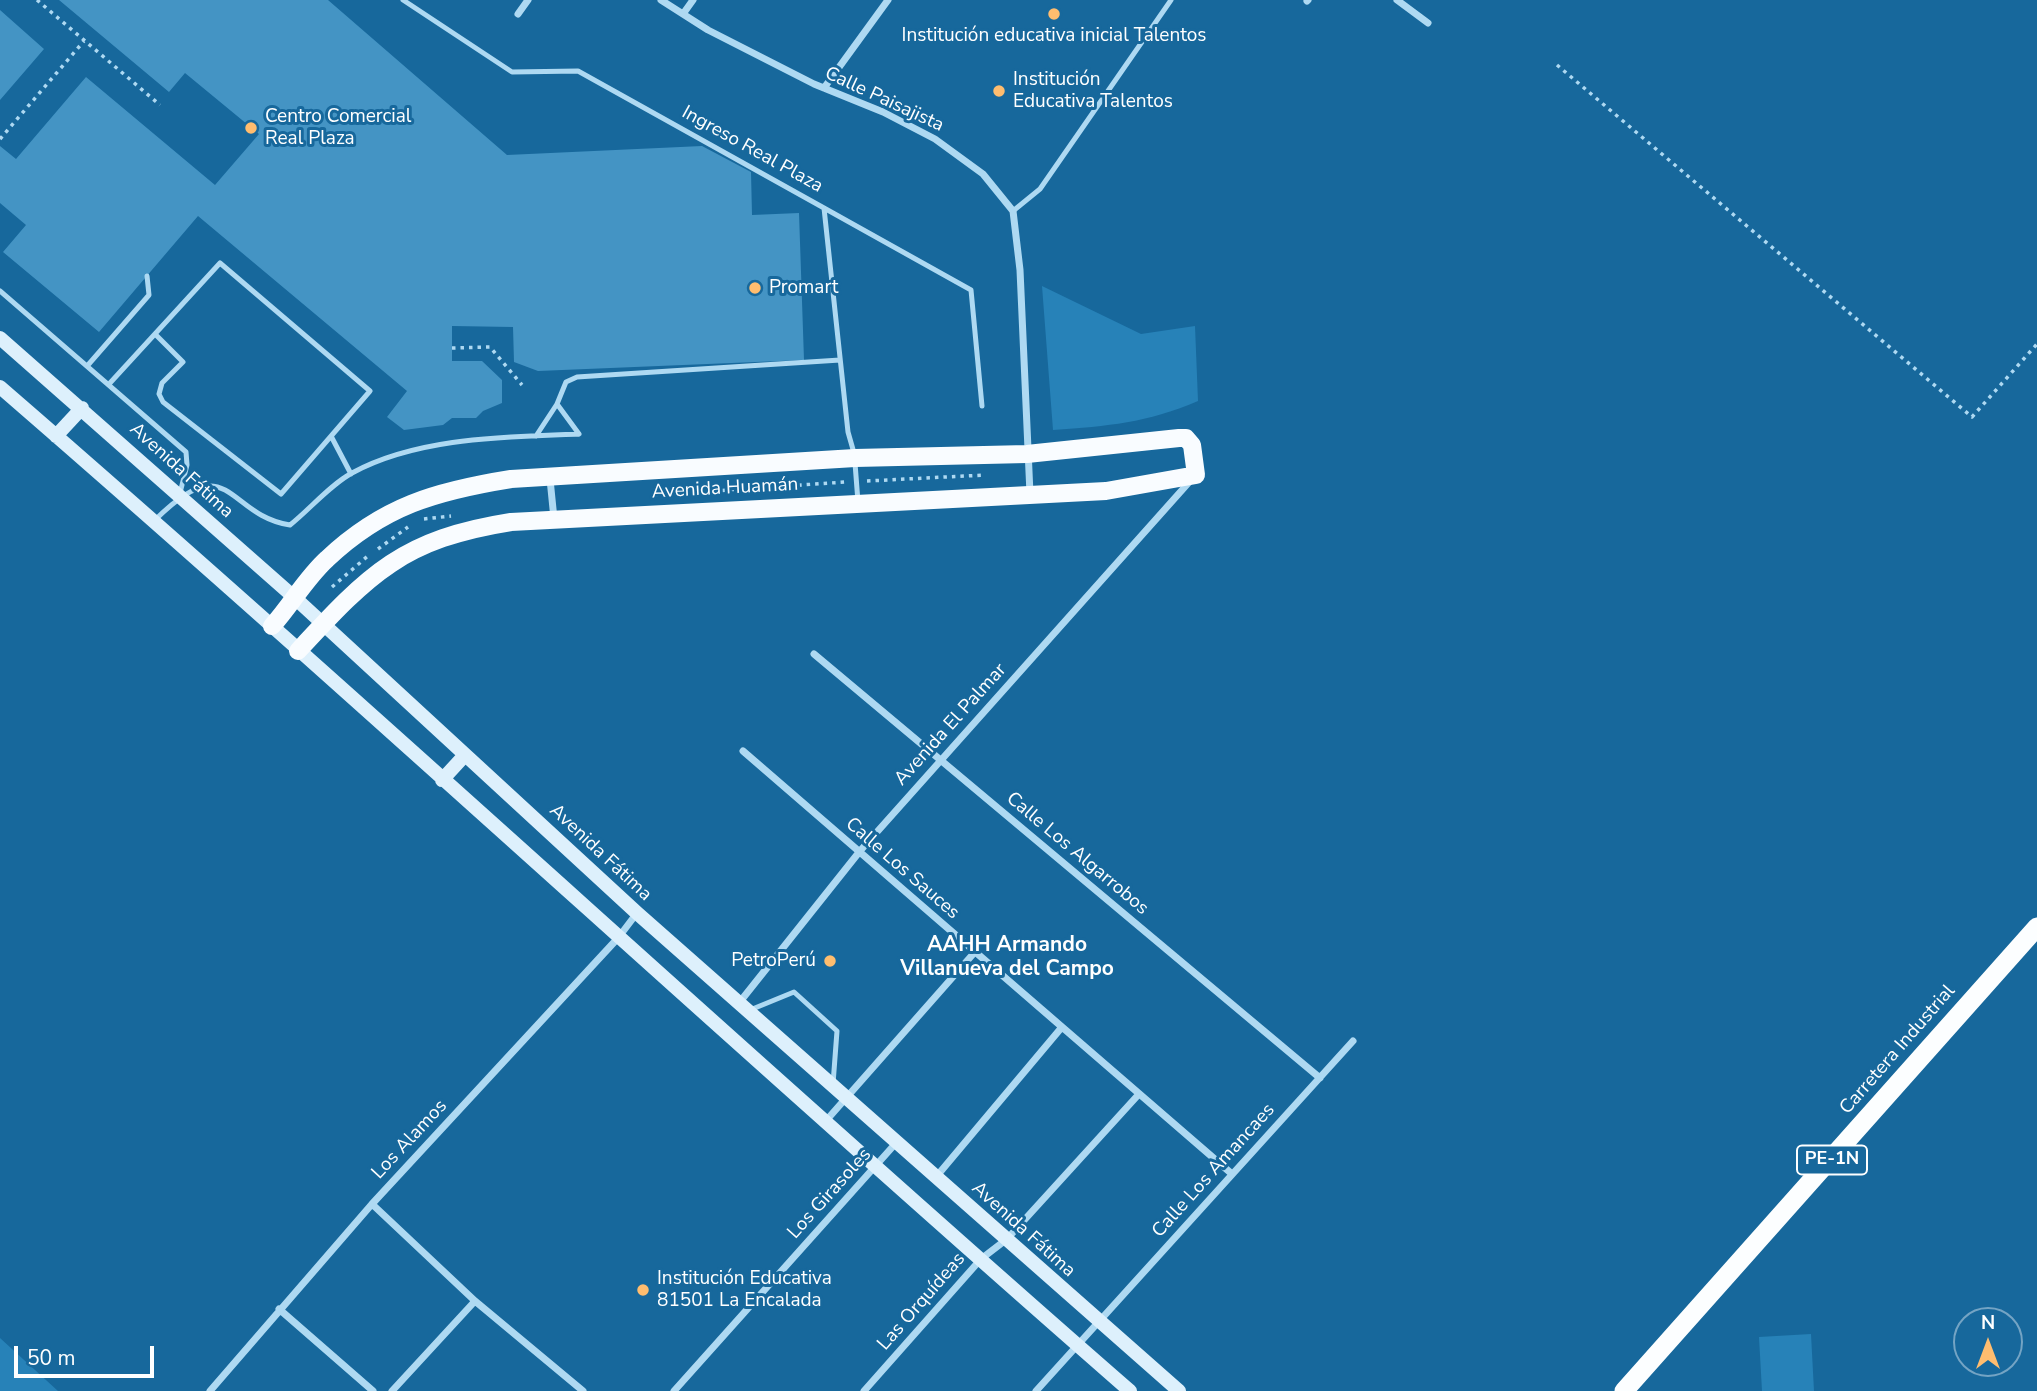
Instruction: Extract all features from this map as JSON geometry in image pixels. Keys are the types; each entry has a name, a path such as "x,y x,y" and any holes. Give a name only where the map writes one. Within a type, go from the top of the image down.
{"highway":[{"name":"Carretera Industrial","path":"1624,1391 2037,928"}],"main road":[{"name":"Avenida Fátima","path":"0,338 295,598 637,913 1179,1391"},
{"path":"0,387 272,626 824,1123 1130,1391"},
{"path":"56,436 82,408"},
{"name":"Avenida Huamán","path":"272,626 326,560 368,527 412,501 456,488 550,478 855,458 1027,454 1186,438 1192,445 1196,475 1106,491 858,502 554,520 471,528 430,540 388,563 352,594 298,651"},
{"path":"442,780 465,755"}],"street":[{"path":"518,14 528,0"},
{"name":"Calle Paisajista","path":"661,0 824,88 883,112 935,139 983,174 1013,211"},
{"path":"683,14 693,0"},
{"path":"824,88 888,0"},
{"path":"1397,0 1428,23"},
{"path":"1013,211 1020,270 1030,495"},
{"name":"Avenida El Palmar","path":"743,1007 860,851 1196,475"},
{"path":"550,478 554,520"},
{"name":"Calle Los Algarrobos","path":"814,654 1320,1077"},
{"name":"Calle Los Sauces","path":"743,751 1232,1174"},
{"name":"Los Alamos","path":"210,1391 372,1204 618,939 637,913"},
{"path":"824,1123 974,953"},
{"path":"935,1178 1062,1027"},
{"name":"Calle Los Amancaes","path":"1100,1324 1353,1041"},
{"name":"Las Orquídeas","path":"864,1391 981,1259 1007,1239 1139,1094"},
{"name":"Los Girasoles","path":"674,1391 896,1143"},
{"path":"372,1204 475,1301 583,1391"},
{"path":"392,1391 475,1301"},
{"path":"279,1309 373,1391"},
{"path":"1037,1391 1077,1345 1100,1324"}],"lane":[{"name":"Ingreso Real Plaza","path":"403,0 512,72 578,72 824,208 858,502"},
{"path":"1013,211 1040,189 1171,0"},
{"path":"824,208 971,290 982,406"},
{"path":"110,383 220,263 370,391 281,494 163,402 159,394 162,383 183,362 155,334"},
{"path":"88,365 149,295 147,276"},
{"path":"0,291 110,383 186,452 187,465 179,496"},
{"path":"536,436 557,404 566,382 577,377 840,360"},
{"path":"153,522 179,496 211,485 221,486 275,523 290,525 352,474 405,454 460,441 579,434 557,404"},
{"path":"331,436 352,474"},
{"path":"743,1007 794,992 837,1031 833,1087"}],"path":[{"path":"37,0 160,105"},
{"path":"0,139 84,41"},
{"path":"1558,65 1972,416 2037,344"},
{"path":"452,348 490,347 522,385"}],"shaded area":[{"path":"1042,286 1141,334 1195,326 1198,401 1127,422 1053,430"},
{"path":"1811,1334 1814,1391 1762,1391 1759,1337"},
{"path":"0,1338 58,1391 0,1391"}],"building":[{"path":"59,0 328,0 507,155 702,146 751,172 752,215 799,213 804,360 538,371 514,362 513,327 452,326 452,361 482,361 502,380 502,403 483,411 476,418 452,418 443,425 404,430 387,417 407,391 198,216 99,332 3,252 26,225 0,203 0,146 16,159 86,77 215,185 259,134 185,73 169,92"},
{"path":"0,10 44,49 0,100"}],"place":[{"name":"Institución educativa inicial Talentos","path":"1054,14"},
{"name":"Institución Educativa Talentos","path":"999,91"},
{"name":"Centro Comercial Real Plaza","path":"251,128"},
{"name":"Promart","path":"755,288"},
{"name":"PetroPerú","path":"830,961"},
{"name":"Institución Educativa 81501 La Encalada","path":"643,1290"}],"district":[{"name":"AAHH Armando Villanueva del Campo","path":"1007,958"}]}
